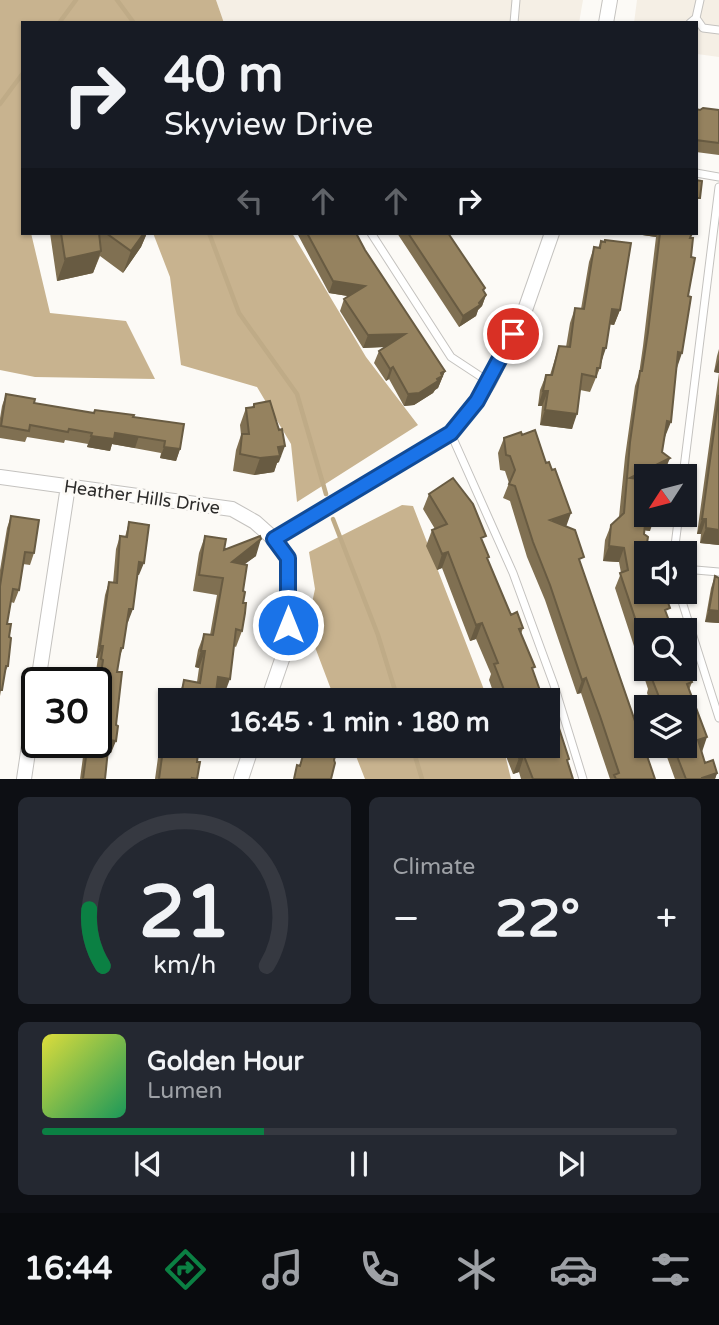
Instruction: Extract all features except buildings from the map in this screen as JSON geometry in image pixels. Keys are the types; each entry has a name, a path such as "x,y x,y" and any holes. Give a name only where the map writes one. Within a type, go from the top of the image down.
{"street":[{"path":"606,21 610,0"},
{"path":"272,688 288,642 288,558 274,539 451,433 489,382 525,310 551,235"},
{"name":"Heather Hills Drive","path":"0,477 232,509 255,522 274,539"},
{"path":"40,667 68,486"},
{"path":"23,779 26,758"},
{"path":"241,779 248,758"}],"lane":[{"path":"514,21 516,0"},
{"path":"693,21 700,0"},
{"path":"698,24 703,28 719,30"},
{"path":"698,173 719,177"},
{"path":"684,464 719,187"},
{"path":"372,235 451,357 489,382"},
{"path":"451,433 513,573 554,685 583,779"},
{"path":"697,570 719,572"},
{"path":"683,604 719,718"}],"shaded area":[{"path":"0,0 216,0 223,21 21,21 21,235 31,235 50,313 126,321 155,379 35,377 0,370"},
{"path":"216,0 583,0 579,21 223,21"},
{"path":"637,0 719,0 719,57 698,54 698,21 634,21"},
{"path":"154,235 293,235 366,357 418,425 297,502 291,444 257,387 181,365 170,277"},
{"path":"402,505 413,506 483,688 330,688 307,626 315,589 309,552"},
{"path":"357,758 506,758 511,779 365,779"}],"waterway":[{"path":"60,21 76,0"},
{"path":"117,0 133,21"},
{"path":"0,104 21,76"},
{"path":"210,235 239,313 297,394 326,494"},
{"path":"333,519 378,635 394,688"},
{"path":"416,758 422,779"}],"route":[{"path":"288,625 288,558 274,539 451,433 489,382 513,334"}]}
